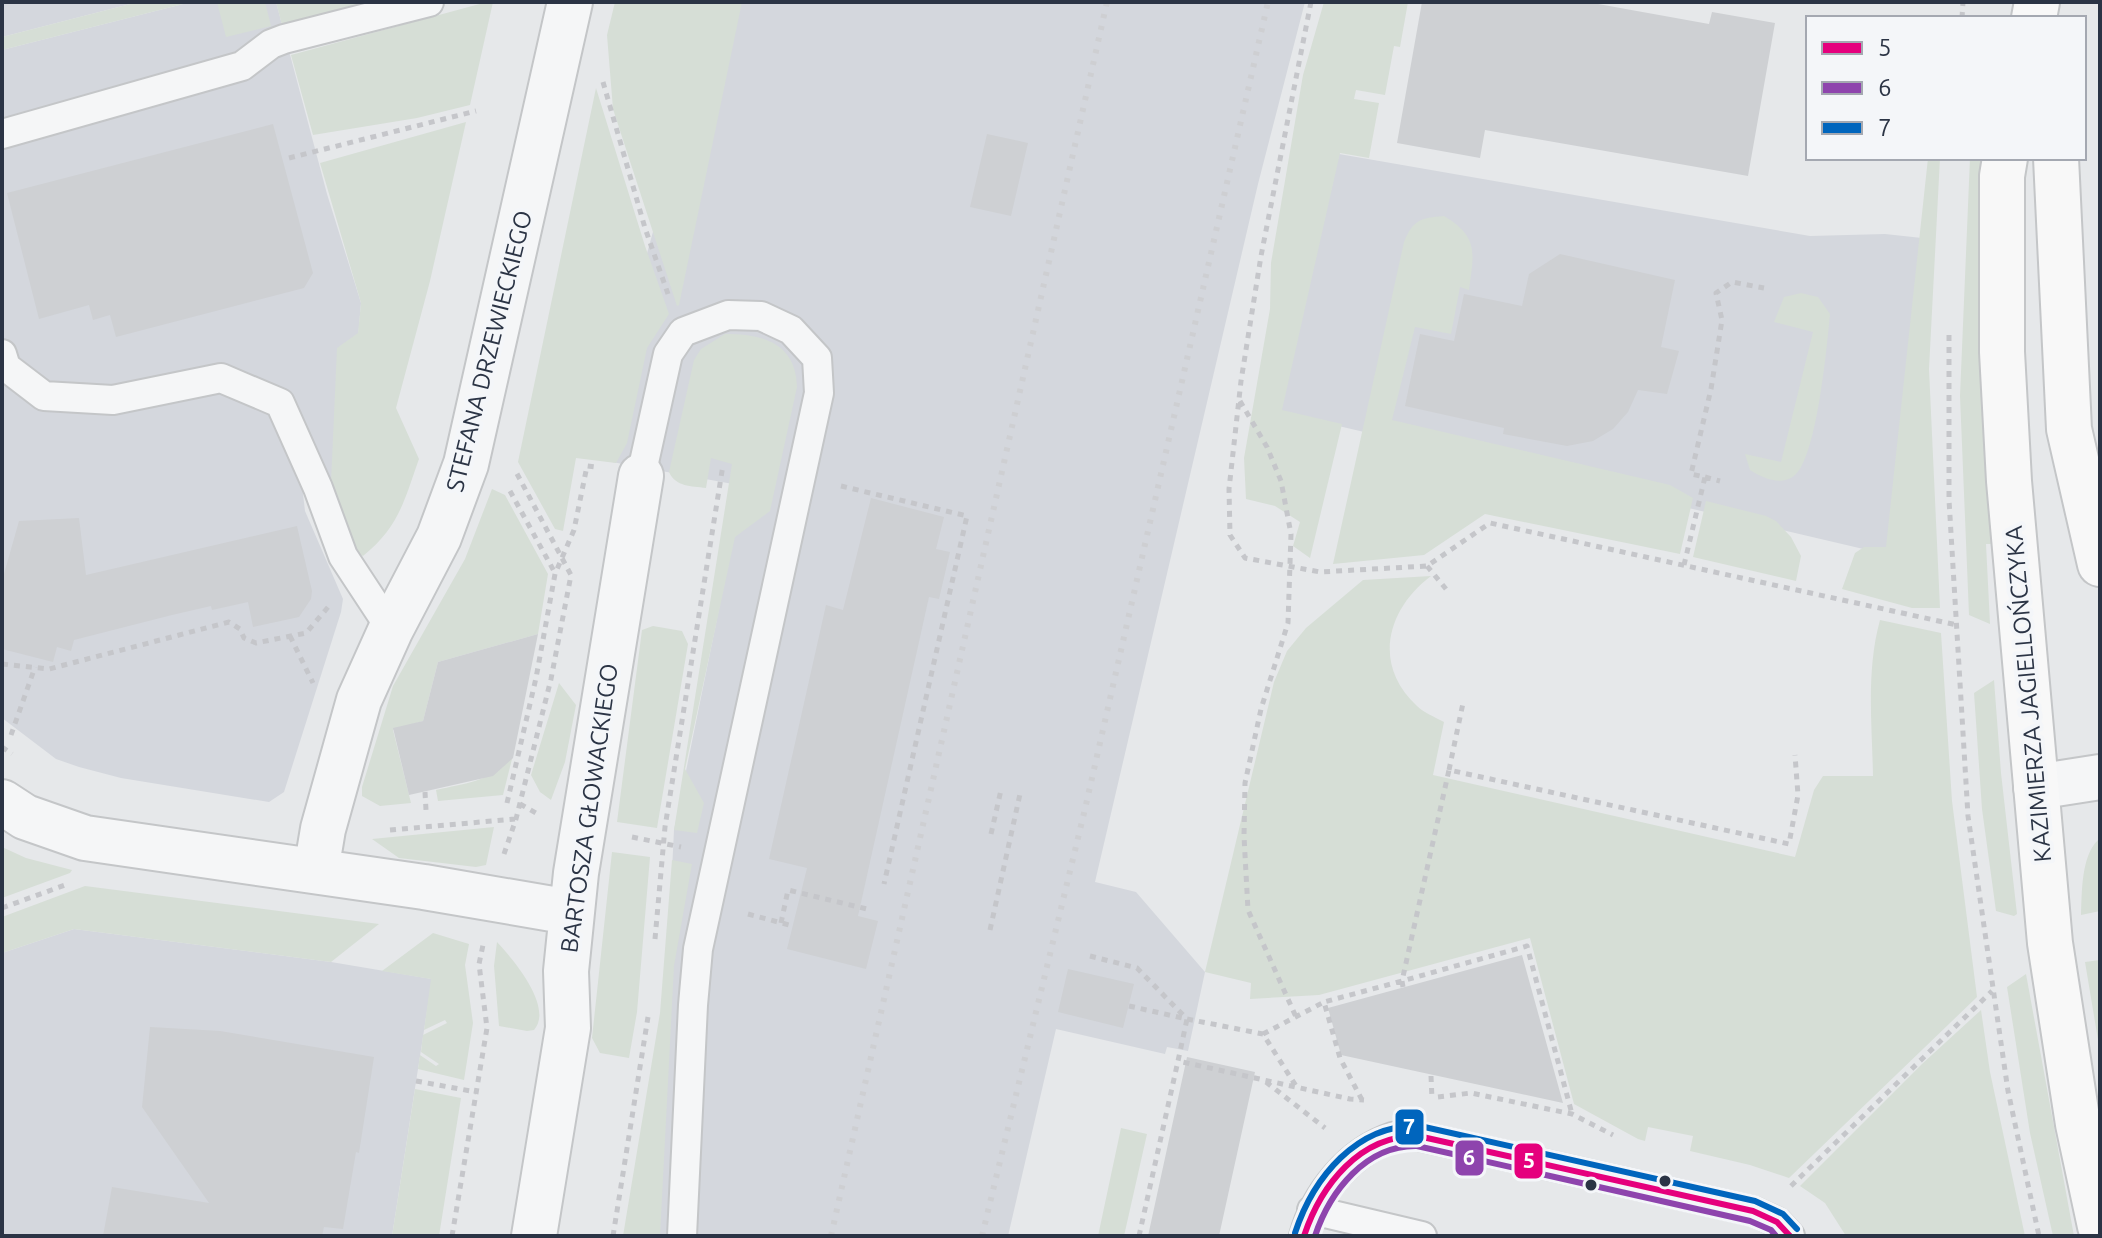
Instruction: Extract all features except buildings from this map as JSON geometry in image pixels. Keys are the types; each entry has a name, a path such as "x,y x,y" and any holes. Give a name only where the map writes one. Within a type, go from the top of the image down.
{"main road":[{"name":"KAZIMIERZA JAGIELLOŃCZYKA","path":"2005,160 2002,176 2002,352 2009,481 2036,787 2050,943 2078,1124 2100,1226"},
{"path":"2056,160 2069,429 2100,564"}],"street":[{"name":"STEFANA DRZEWIECKIEGO","path":"316,871 323,829 359,700 391,629 439,537 466,464 570,2"},
{"name":"BARTOSZA GŁOWACKIEGO","path":"534,1236 568,1028 566,971 570,912 641,476"},
{"path":"2036,787 2100,777"},
{"path":"2,802 25,817 85,838 570,912"}],"lane":[{"path":"2,134 242,66 271,44 284,39 429,2"},
{"path":"641,476 668,354 683,332 728,315 761,316 791,330 817,358 819,393 698,949 682,1236"},
{"path":"2,354 6,367 44,396 113,400 221,378 280,403 318,488 343,556 391,629"},
{"path":"1422,1236 1308,1223 1318,1199 1341,1171 1361,1155 1394,1136 1418,1136 1753,1211 1777,1222 1790,1236"}],"path":[{"path":"1311,2 1261,256 1239,400 1229,489 1230,535 1245,558 1320,572 1427,566 1490,523 1957,625"},
{"path":"601,71 615,129 668,295"},
{"path":"289,158 476,111"},
{"path":"1720,481 1691,474 1711,389 1722,320 1716,293 1732,282 1764,288"},
{"path":"1950,320 1949,500 1968,816 2008,1091 2039,1236"},
{"path":"1239,400 1267,447 1281,481 1291,534 1288,623 1261,709 1245,783 1244,836 1248,910 1296,1017"},
{"path":"503,859 551,679 571,575 509,459"},
{"path":"658,893 663,843 723,465"},
{"path":"507,803 536,678 555,574 574,530 587,466 641,476"},
{"path":"1684,565 1705,477"},
{"path":"503,479 555,574"},
{"path":"839,486 967,516 884,884"},
{"path":"1427,566 1446,589"},
{"path":"2,664 49,669 229,622 240,629 244,638 256,643 306,633 326,607 366,590"},
{"path":"290,636 315,689"},
{"path":"11,735 35,667"},
{"path":"1402,984 1463,703"},
{"path":"1449,770 1789,844 1798,795 1795,755"},
{"path":"991,834 1001,790"},
{"path":"425,792 426,810"},
{"path":"990,930 1020,794"},
{"path":"520,804 541,816"},
{"path":"651,840 673,845"},
{"path":"2,908 69,883"},
{"path":"781,923 788,890 867,909"},
{"path":"738,912 793,926"},
{"path":"452,1236 487,1028 479,964 486,936"},
{"path":"1129,1006 1263,1034 1324,1002 1402,984 1527,946 1572,1114"},
{"path":"1090,956 1137,968 1187,1019"},
{"path":"1789,1188 1992,991"},
{"path":"1178,1061 1362,1100 1340,1058 1324,1002"},
{"path":"1139,1236 1187,1019"},
{"path":"1263,1034 1297,1087"},
{"path":"613,1236 644,1041"},
{"path":"1431,1076 1432,1097"},
{"path":"1262,1079 1325,1128"},
{"path":"416,1081 476,1092"}],"shaded area":[{"path":"2,2 138,2 2,37"},
{"path":"138,2 191,2 2,50 2,37"},
{"path":"191,2 276,2 327,194 361,303 346,475 303,494 305,511 343,599 341,612 284,792 269,802 121,778 79,767 56,759 2,718 2,50"},
{"path":"217,2 265,2 271,26 226,37"},
{"path":"276,2 380,2 283,29"},
{"path":"493,2 470,105 417,118 313,135 291,55"},
{"path":"615,2 742,2 677,306 613,109 607,35"},
{"path":"717,2 1305,2 1258,184 1095,882 1136,892 1205,972 1188,1051 1167,1047 1165,1054 1056,1029 1008,1236 654,1236 674,830 744,486 590,458"},
{"path":"1324,2 1408,2 1400,47 1394,46 1385,95 1356,90 1354,99 1379,103 1369,158 1340,153 1282,410 1342,424 1310,558 1293,546 1300,522 1275,506 1246,499 1244,458 1270,309 1271,263 1303,75"},
{"path":"596,88 669,314 647,348 627,443 616,463 576,458 563,531 555,529 518,462"},
{"path":"466,122 430,281 396,408 419,459 393,524 363,556 358,553 331,482 337,348 358,333 361,303 320,163"},
{"path":"1339,154 1810,236 1885,234 1922,238 1889,555 1279,412"},
{"path":"1928,160 1940,160 1929,369 1940,608 1912,608 1842,589 1855,553 1864,547 1886,547"},
{"path":"1970,160 1983,160 1985,431 1991,544 1986,544 1990,624 1969,615 1960,396"},
{"path":"1444,216 1463,231 1472,247 1469,290 1460,287 1451,334 1415,327 1392,420 1670,485 1693,498 1680,554 1485,514 1424,555 1333,564 1404,242 1418,222"},
{"path":"1801,293 1818,297 1830,314 1820,399 1803,464 1790,479 1772,480 1750,470 1745,454 1781,462 1813,332 1774,322 1784,297"},
{"path":"725,334 752,336 775,344 791,360 797,387 770,511 735,537 685,769 704,803 697,833 674,830 732,464 711,458 706,488 680,483 669,472 694,360 701,349"},
{"path":"492,489 505,495 548,574 538,634 438,662 423,721 393,730 411,803 380,806 362,796 362,787 393,686 465,559"},
{"path":"1706,501 1776,521 1791,537 1801,556 1796,581 1693,557"},
{"path":"1431,576 1404,604 1395,621 1390,656 1403,690 1426,713 1444,722 1433,775 1795,857 1814,790 1823,776 1873,776 1871,678 1880,620 1941,633 1952,801 1977,997 1789,1178 1690,1151 1693,1136 1648,1127 1645,1141 1638,1139 1574,1104 1530,938 1319,995 1250,999 1251,983 1205,972 1274,682 1287,651 1306,628 1363,580"},
{"path":"653,626 682,631 688,644 657,828 617,822 642,630"},
{"path":"1994,680 2017,914 2014,916 1996,911 1982,809 1974,693"},
{"path":"559,683 576,705 565,762 551,800 540,792 531,775"},
{"path":"514,751 503,795 438,801 436,790 489,775"},
{"path":"494,827 486,865 476,867 399,858 372,839"},
{"path":"2098,840 2100,911 2081,915 2085,865"},
{"path":"2,847 26,858 72,870 2,898"},
{"path":"612,852 650,857 637,1012 629,1058 600,1053 592,1038"},
{"path":"672,860 692,864 674,966 660,1236 623,1236 660,1013"},
{"path":"85,886 379,924 331,962 74,929 2,953 2,917"},
{"path":"74,929 331,962 432,979 392,1236 2,1236 2,953"},
{"path":"433,933 469,944 465,965 473,1023 464,1080 418,1069 420,1055 436,1066 439,1064 421,1052 423,1035 447,1023 445,1020 424,1030 431,979 382,971"},
{"path":"497,942 521,971 535,997 539,1020 534,1030 499,1026 494,966"},
{"path":"2100,960 2100,1052 2085,962"},
{"path":"2026,974 2074,1236 2053,1236 2030,1133 2007,987"},
{"path":"1981,1010 1990,1072 2025,1236 1846,1236 1825,1203 1800,1186 1922,1064"},
{"path":"415,1089 461,1098 439,1236 392,1236"},
{"path":"1121,1128 1147,1134 1124,1236 1098,1236"}],"railway":[{"path":"831,1236 1107,2"},
{"path":"982,1236 1085,809 1268,2"}],"transit line":[{"name":"7","path":"1295,1233 1313,1193 1341,1158 1376,1134 1397,1127 1420,1126 1755,1201 1783,1214 1797,1229"},
{"name":"5","path":"1304,1236 1321,1199 1346,1166 1378,1144 1418,1136 1753,1211 1777,1222 1790,1236"},
{"name":"6","path":"1315,1236 1330,1203 1352,1174 1382,1153 1417,1146 1750,1221 1771,1230 1776,1236"}]}
